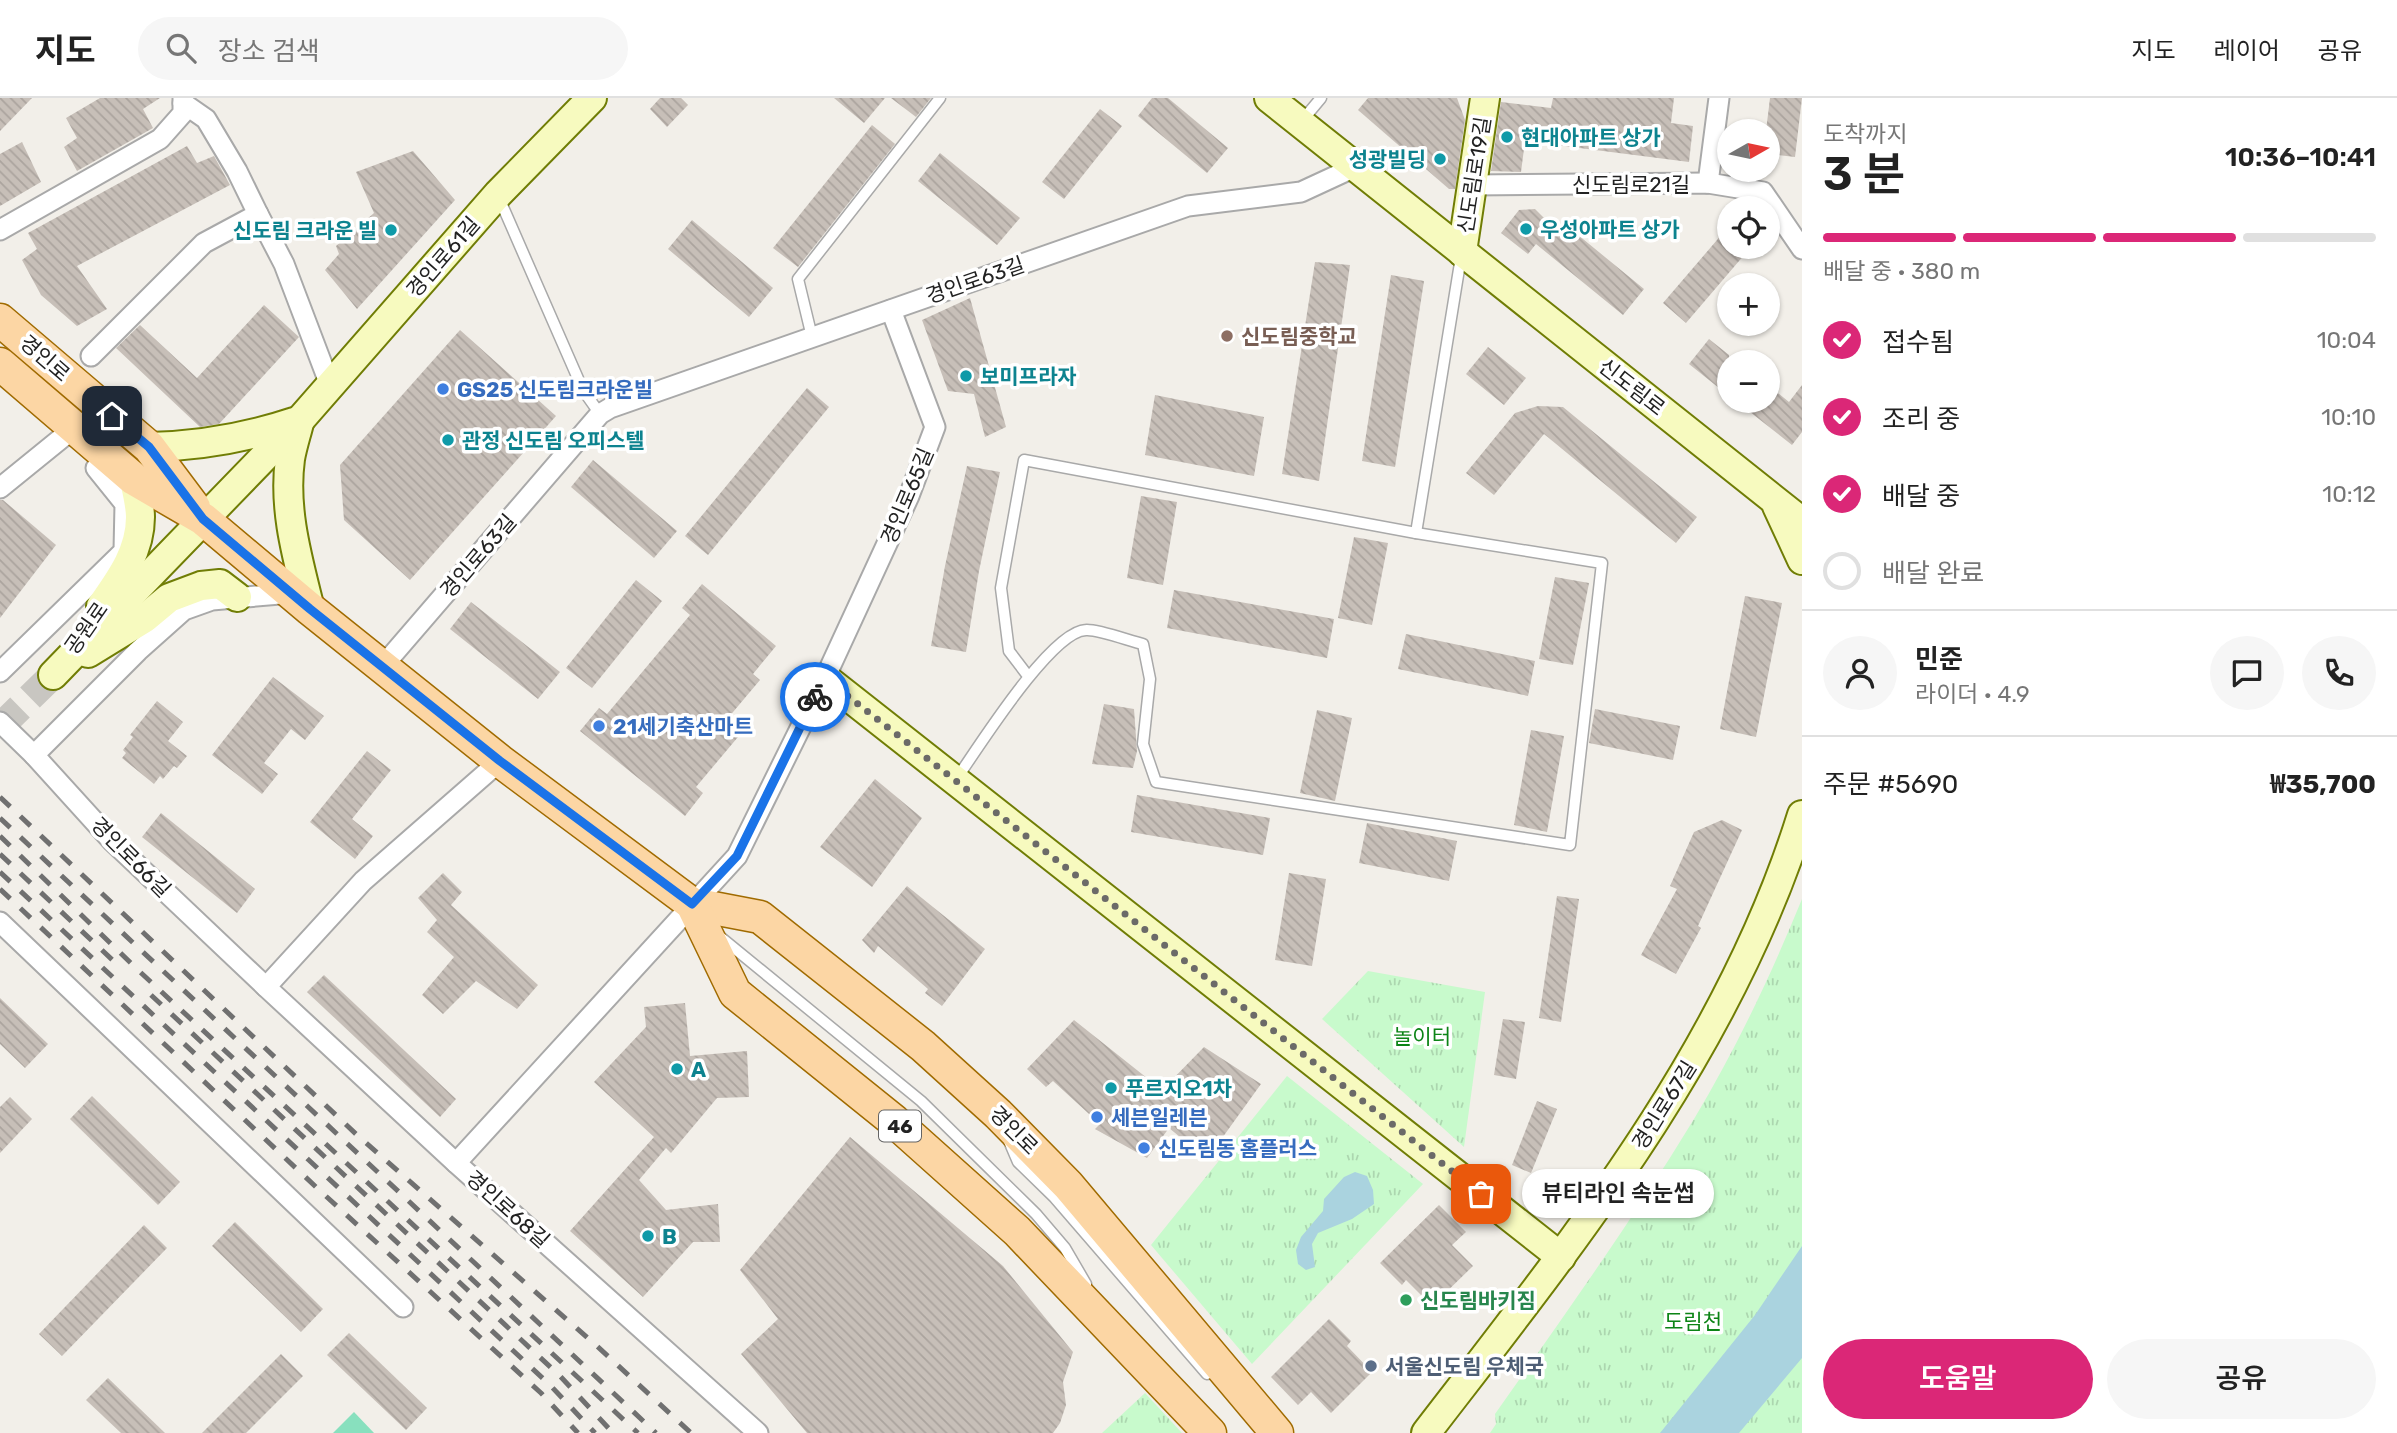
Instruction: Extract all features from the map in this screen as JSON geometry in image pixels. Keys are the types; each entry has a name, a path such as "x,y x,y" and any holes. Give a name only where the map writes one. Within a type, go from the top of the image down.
{"main road":[{"name":"경인로","path":"0,320 149,447 203,519"},
{"name":"경인로","path":"0,365 74,428 109,443 134,479 203,519 382,667 695,911 735,992 894,1121 1007,1222 1210,1433"},
{"name":"경인로","path":"695,911 760,917 923,1046 998,1114 1068,1185 1277,1433"}],"street":[{"name":"경인로61길","path":"53,674 300,420 498,194 592,98"},
{"name":"신도림로","path":"1269,98 1462,252 1788,499 1802,522"},
{"name":"신도림로19길","path":"1462,252 1485,98"},
{"path":"1708,183 1719,98"},
{"path":"183,101 206,119 237,171 284,264 330,385"},
{"path":"0,230 160,139 183,113 183,101"},
{"name":"경인로63길","path":"382,667 600,414 620,403 1188,206 1301,192 1355,167"},
{"name":"신도림로21길","path":"1472,185 1708,183 1763,192 1802,249"},
{"name":"경인로","path":"91,356 204,243 258,214"},
{"name":"경인로65길","path":"695,911 737,856 825,678 909,496 935,427 891,310"},
{"path":"149,447 214,443 257,434 300,420"},
{"path":"34,755 138,651 184,610 212,600 237,597 301,601 288,500 290,459 300,420"},
{"path":"0,488 74,428"},
{"path":"0,672 124,551 125,503 96,468 109,443"},
{"name":"공원로","path":"53,674 118,582 136,550 140,516 134,479"},
{"path":"1788,499 1802,560"},
{"path":"53,674 145,618 169,598 201,586 220,584 237,597"},
{"path":"825,678 1561,1257"},
{"name":"경인로66길","path":"0,722 34,755 113,842 456,1163"},
{"path":"266,988 363,881 500,761"},
{"name":"경인로67길","path":"1426,1433 1561,1257 1621,1172 1694,1058 1769,907 1802,815"},
{"name":"경인로68길","path":"695,911 456,1163 758,1433"},
{"path":"0,922 403,1307"}],"lane":[{"path":"812,337 798,279 940,98"},
{"path":"1300,123 1321,98"},
{"path":"498,194 583,390 600,414"},
{"path":"1416,533 1462,252"},
{"path":"109,443 149,447"},
{"path":"955,781 1028,676 1069,635 1086,630 1143,644 1150,679 1143,744 1156,782 1570,845 1602,563 1416,533 1024,460 1001,588 1009,652 1028,676"},
{"path":"998,1114 1018,1162 1054,1197 1213,1381"}],"green space":[{"name":"도림천","path":"1802,899 1802,1433 1490,1433 1496,1424 1495,1414 1622,1232 1694,1119 1752,1011"},
{"name":"놀이터","path":"1368,971 1485,992 1464,1147 1322,1019"},
{"path":"1287,1076 1423,1184 1252,1364 1151,1245"},
{"path":"1145,1393 1182,1433 1102,1433"},
{"path":"354,1412 374,1433 333,1433"}],"water":[{"path":"1355,1172 1367,1176 1373,1190 1374,1204 1352,1219 1318,1233 1312,1244 1315,1267 1306,1270 1298,1264 1296,1250 1301,1237 1323,1211 1324,1199 1344,1177"},
{"name":"도림천","path":"1802,1246 1802,1358 1739,1433 1660,1433 1755,1315"}],"building":[{"path":"0,98 32,98 0,131"},
{"path":"100,98 160,98 143,109 153,128 77,171 64,147 77,138 66,118"},
{"path":"660,98 681,98 688,105 667,127 650,109"},
{"path":"834,98 885,98 864,123"},
{"path":"891,98 931,98 916,117"},
{"path":"1152,98 1168,98 1228,148 1207,173 1138,116"},
{"name":"성광빌딩","path":"1368,98 1457,98 1465,120 1455,189 1449,189 1358,110"},
{"path":"1553,98 1674,98 1671,123 1693,126 1689,162 1525,141 1521,172 1491,171 1501,102 1551,108"},
{"path":"1770,98 1802,98 1795,157 1780,155 1780,119 1767,119"},
{"path":"1100,109 1122,126 1064,199 1042,182"},
{"path":"872,125 895,144 798,267 773,248"},
{"path":"22,142 41,182 0,206 0,154"},
{"path":"187,146 197,163 214,156 230,185 77,266 107,309 77,326 41,295 22,260 37,249 28,233"},
{"name":"신도림 크라운 빌","path":"413,151 455,200 357,309 325,270 339,254 336,246 374,213 356,172"},
{"path":"940,153 1020,218 997,245 918,181"},
{"path":"1535,209 1565,239 1572,230 1644,289 1623,315 1536,244 1528,254 1501,233 1519,210"},
{"path":"692,220 773,288 749,317 668,249"},
{"path":"1717,240 1717,259 1741,259 1729,273 1717,273 1717,287 1686,323 1663,303"},
{"path":"1315,262 1350,265 1319,481 1282,474"},
{"path":"1391,275 1424,281 1395,467 1362,461"},
{"name":"보미프라자","path":"970,298 1006,427 985,437 974,394 948,391 922,320"},
{"path":"264,305 299,337 219,424 200,427 116,348 140,325 197,378"},
{"name":"관정 신도림 오피스텔","path":"460,330 556,416 410,580 344,520 340,465"},
{"path":"1709,339 1723,350 1717,350 1717,386 1689,364"},
{"path":"1488,347 1526,378 1504,405 1466,374"},
{"path":"1802,385 1802,432 1792,445 1751,413 1780,413 1780,395 1789,402"},
{"path":"807,388 829,407 708,555 685,536"},
{"path":"1155,395 1264,417 1254,476 1145,455"},
{"path":"1538,406 1563,407 1697,517 1676,543 1544,434 1494,495 1466,473 1515,413"},
{"path":"593,460 677,531 654,558 571,487"},
{"path":"967,466 1000,472 979,571 966,652 931,646"},
{"path":"1141,496 1177,502 1163,585 1127,578"},
{"path":"0,500 56,545 0,618"},
{"path":"1354,537 1388,543 1372,625 1338,618"},
{"path":"1555,577 1589,583 1573,665 1539,659"},
{"path":"636,580 662,601 592,688 566,668"},
{"path":"702,584 776,646 753,674 760,680 728,718 743,731 696,787 703,793 685,816 580,731 599,708 607,714 690,615 682,608"},
{"path":"1174,590 1334,619 1327,658 1167,628"},
{"path":"1745,596 1782,603 1756,737 1720,729"},
{"path":"471,602 560,672 538,699 450,629"},
{"path":"1406,634 1535,661 1528,696 1398,669"},
{"path":"273,677 324,716 305,740 291,729 264,763 278,774 262,794 212,755"},
{"path":"157,701 183,722 168,741 187,756 177,768 174,766 163,779 160,776 154,784 122,758 126,753 123,750 133,737 130,735"},
{"path":"1104,704 1134,709 1137,751 1133,768 1092,764"},
{"path":"1595,709 1680,726 1673,760 1589,743"},
{"path":"1317,710 1352,718 1335,801 1300,793"},
{"path":"1531,730 1564,736 1547,832 1514,825"},
{"path":"367,751 391,770 352,819 373,836 355,859 310,822"},
{"path":"875,779 922,818 872,887 820,847"},
{"path":"1137,795 1270,818 1263,855 1131,832"},
{"path":"161,813 255,889 237,913 142,837"},
{"path":"1722,820 1742,830 1698,926 1701,928 1676,974 1641,955 1677,889 1670,886 1694,832"},
{"path":"1367,823 1457,841 1449,881 1359,863"},
{"path":"443,873 462,892 451,905 538,985 517,1009 476,981 443,1014 422,995 454,957 427,932 437,920 418,898"},
{"path":"1289,873 1326,879 1312,966 1275,960"},
{"path":"907,886 985,949 942,1006 925,993 928,989 878,946 874,953 862,940"},
{"path":"1557,896 1579,899 1561,1022 1539,1018"},
{"path":"324,975 456,1099 440,1117 307,992"},
{"path":"0,998 48,1044 25,1068 0,1044"},
{"path":"685,1003 690,1056 747,1051 749,1097 717,1098 671,1153 666,1148 639,1180 666,1210 718,1204 720,1242 693,1242 643,1297 570,1231 654,1137 594,1082 646,1027 644,1007"},
{"path":"1503,1019 1525,1022 1516,1079 1494,1075"},
{"name":"푸르지오1차","path":"1074,1020 1162,1090 1204,1047 1261,1084 1207,1159 1169,1128 1147,1158 1095,1129 1100,1124 1053,1081 1046,1087 1027,1069"},
{"path":"92,1096 180,1182 158,1205 70,1119"},
{"path":"10,1097 32,1119 0,1153 0,1107"},
{"path":"1537,1101 1557,1109 1531,1173 1512,1165"},
{"path":"850,1137 1003,1266 1073,1352 1063,1382 1066,1405 1060,1423 1053,1433 807,1433 741,1354 778,1319 740,1270"},
{"path":"1439,1205 1466,1232 1452,1245 1473,1266 1432,1306 1406,1280 1402,1285 1380,1263"},
{"path":"235,1222 323,1309 301,1332 212,1246"},
{"path":"144,1225 167,1248 62,1356 39,1334"},
{"path":"1329,1319 1351,1341 1347,1346 1372,1372 1331,1413 1311,1392 1298,1405 1271,1377"},
{"path":"349,1333 427,1408 406,1430 327,1355"},
{"path":"281,1354 303,1376 246,1433 202,1433"},
{"path":"108,1378 165,1433 121,1433 86,1400"}],"tunnel":[{"path":"0,727 53,675"}],"railway":[{"path":"0,797 357,1135 597,1346 691,1433"},
{"path":"0,818 656,1433"},
{"path":"0,836 139,971 638,1433"},
{"path":"0,854 122,969"},
{"path":"0,872 550,1385 595,1433"},
{"path":"0,889 317,1188 541,1393 578,1433"},
{"path":"151,995 560,1376 613,1433"}],"way so far":[{"path":"815,697 825,678 1481,1194"}],"place":[{"name":"현대아파트 상가","path":"1507,137"},
{"name":"성광빌딩","path":"1440,159"},
{"name":"우성아파트 상가","path":"1526,229"},
{"name":"신도림 크라운 빌","path":"391,230"},
{"name":"신도림중학교","path":"1227,336"},
{"name":"보미프라자","path":"966,376"},
{"name":"GS25 신도림크라운빌","path":"443,389"},
{"name":"관정 신도림 오피스텔","path":"448,440"},
{"name":"21세기축산마트","path":"599,726"},
{"name":"A","path":"677,1069"},
{"name":"푸르지오1차","path":"1111,1088"},
{"name":"세븐일레븐","path":"1097,1117"},
{"name":"신도림동 홈플러스","path":"1144,1148"},
{"name":"뷰티라인 속눈썹","path":"1481,1194"},
{"name":"B","path":"648,1236"},
{"name":"신도림바키짐","path":"1406,1300"},
{"name":"서울신도림 우체국","path":"1371,1366"}],"route":[{"path":"112,416 149,447 203,519 310,609 500,761 692,904 737,856 815,697"}]}
